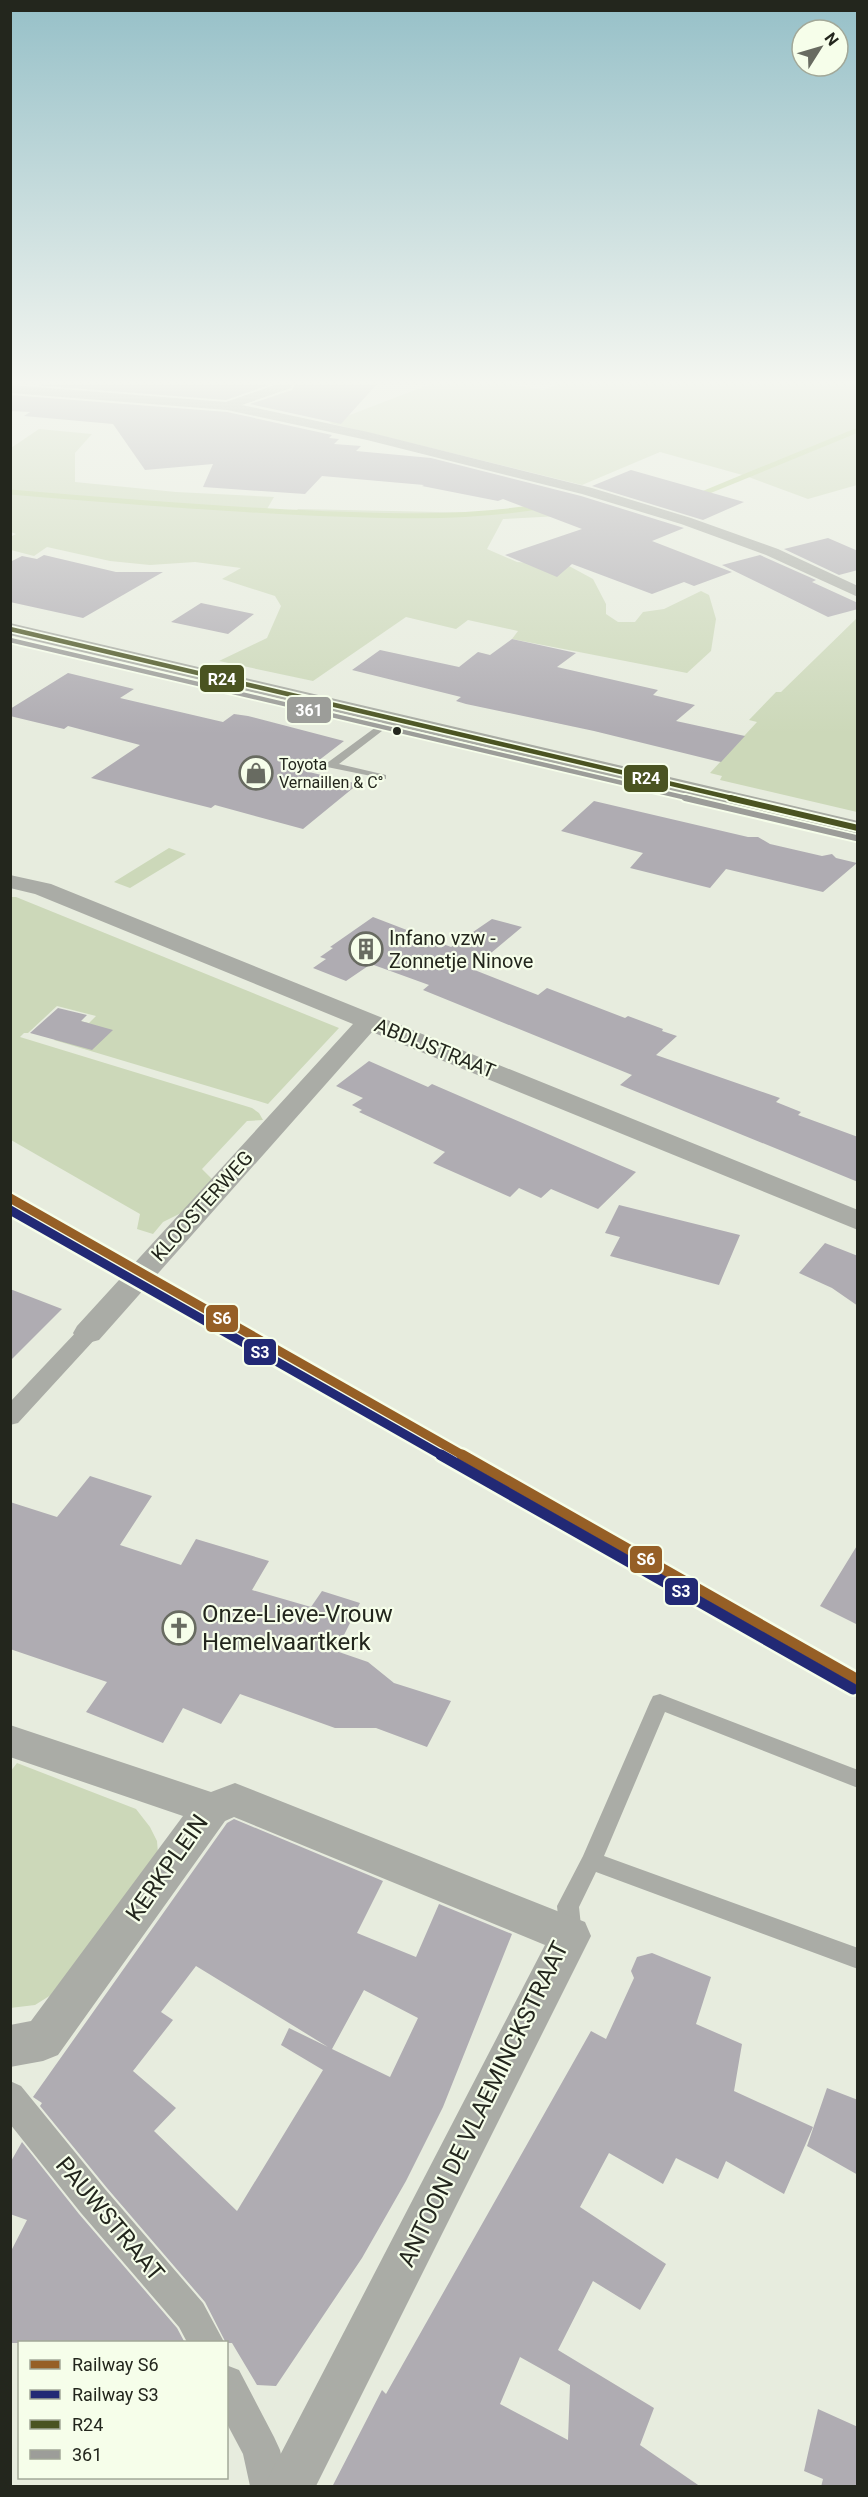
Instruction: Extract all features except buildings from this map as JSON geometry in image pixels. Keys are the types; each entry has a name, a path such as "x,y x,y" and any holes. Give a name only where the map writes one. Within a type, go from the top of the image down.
{"main road":[{"path":"10,629 858,828"}],"street":[{"path":"622,502 686,521 772,552 858,592"},
{"name":"ABDIJSTRAAT","path":"10,881 43,889 858,1221"},
{"name":"KLOOSTERWEG","path":"10,1417 369,1021"},
{"name":"KERKPLEIN","path":"10,1741 211,1809 43,2040 10,2046"},
{"name":"ANTOON DE VLAEMINCKSTRAAT","path":"211,1809 235,1800 571,1936 289,2487"},
{"name":"PAUWSTRAAT","path":"10,2097 93,2201 191,2315 205,2341"},
{"path":"228,2387 261,2450 269,2487"}],"lane":[{"path":"382,777 331,765 391,718"},
{"path":"571,1936 568,1906 591,1861 660,1702 858,1779"},
{"path":"591,1861 858,1959"}],"green space":[{"path":"11,502 271,502 267,509 295,512 298,509 484,513 555,505 560,516 503,519 487,549 517,562 569,566 593,579 606,604 606,614 618,622 635,622 643,612 664,609 701,591 709,595 716,619 711,651 687,673 512,639 518,631 468,620 456,629 406,617 313,681 219,661 267,638 281,606 275,596 222,579 241,568 195,562 150,565 110,561 47,547 34,556 11,550 10,537 16,534 11,532"},
{"path":"857,618 857,812 720,780 722,776 710,773 757,722 749,720 776,692 781,692"},
{"path":"169,848 186,854 130,888 114,882"},
{"path":"11,897 16,897 339,1028 268,1104 54,1040 75,1020 89,1023 96,1016 57,1006 28,1033 20,1037 252,1108 259,1113 263,1120 247,1121 202,1169 213,1180 185,1211 163,1222 153,1234 137,1229 140,1214 11,1140"},
{"path":"17,1763 136,1809 150,1827 157,1841 158,1853 51,1995 35,2005 10,2008 10,1772"}],"waterway":[{"path":"123,502 288,512 416,516 480,513 544,506"}],"rail line":[{"name":"S6","path":"10,1198 858,1680"},
{"name":"S3","path":"10,1210 853,1689"}],"transit line":[{"name":"R24","path":"10,629 858,828"},
{"name":"361","path":"10,640 856,838"}],"place":[{"name":"Toyota Vernaillen & C°","path":"256,773"},
{"name":"Infano vzw - Zonnetje Ninove","path":"366,949"},
{"name":"Onze-Lieve-Vrouw Hemelvaartkerk","path":"179,1628"}]}
